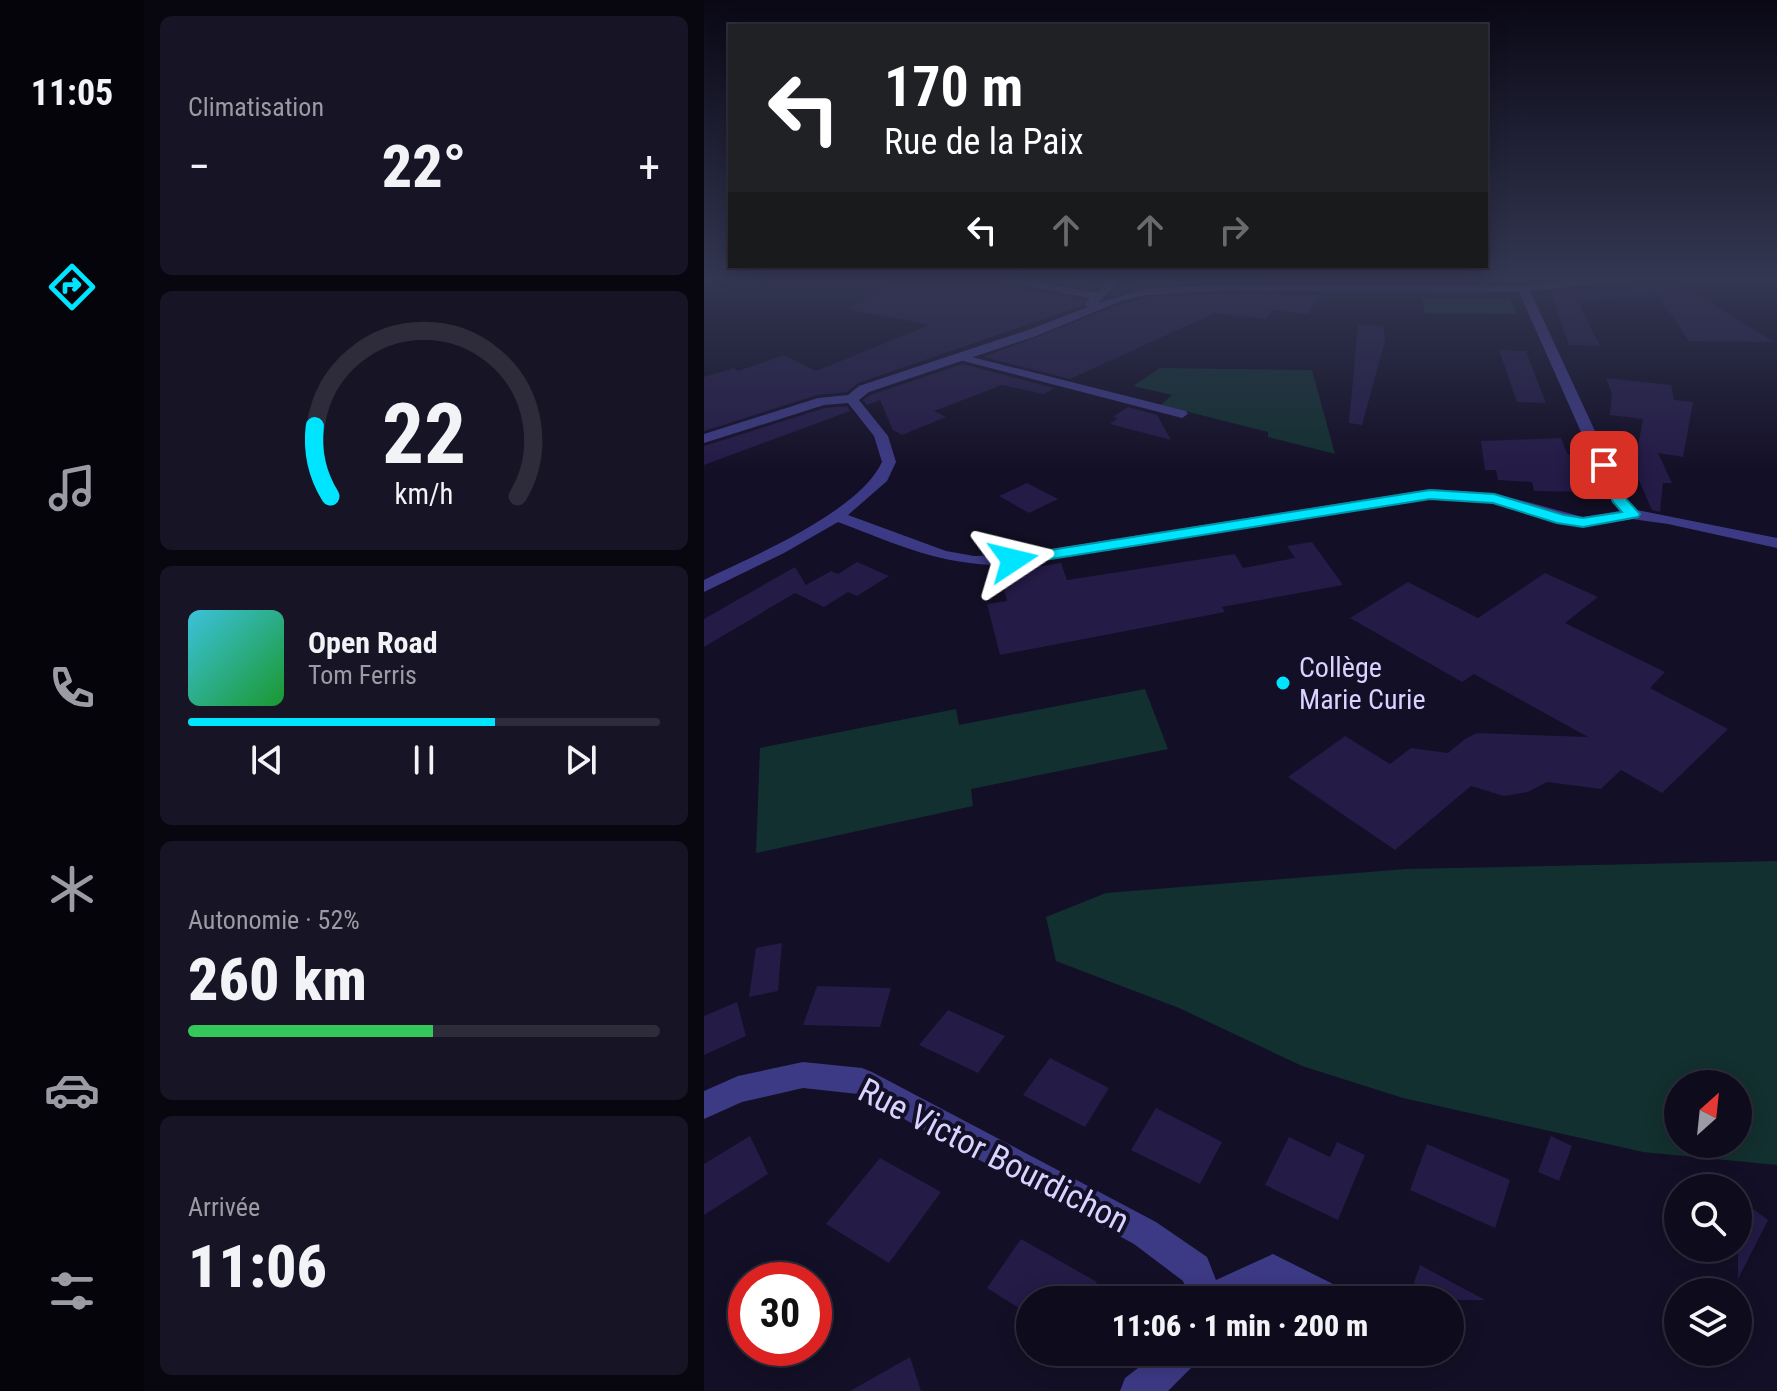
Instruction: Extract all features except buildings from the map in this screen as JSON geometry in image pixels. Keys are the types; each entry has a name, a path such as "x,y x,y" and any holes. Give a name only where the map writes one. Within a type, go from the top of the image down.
{"street":[{"path":"704,439 823,401 852,399 864,389 1002,342"},
{"path":"1549,342 1620,502 1632,514"},
{"path":"704,587 837,516 865,498 882,480 889,462 882,437 852,399"},
{"path":"837,516 942,555 974,561 1013,560 1430,494 1494,498 1562,519 1583,522 1632,514 1668,519 1777,543"},
{"name":"Rue Victor Bourdichon","path":"704,1105 738,1089 803,1075 862,1081 1145,1233 1195,1269 1203,1286"},
{"path":"1239,1286 1273,1270 1303,1286"},
{"path":"1138,1391 1170,1366"}],"lane":[{"path":"960,357 1182,414"}],"green space":[{"path":"1160,368 1312,370 1335,454 1268,437 1268,432 1161,405 1172,395 1133,386"},
{"path":"1145,689 1168,749 971,789 973,806 756,853 760,748 956,709 959,725"},
{"path":"1777,861 1777,1165 1705,1158 1752,1158 1752,1070 1664,1070 1664,1154 1643,1152 1403,1098 1302,1066 1179,1008 1056,961 1046,917 1106,893 1406,869"}],"place":[{"name":"Collège Marie Curie","path":"1283,683"}],"route":[{"path":"1013,560 1430,494 1494,498 1562,519 1583,522 1632,514 1620,502 1604,465"}]}
